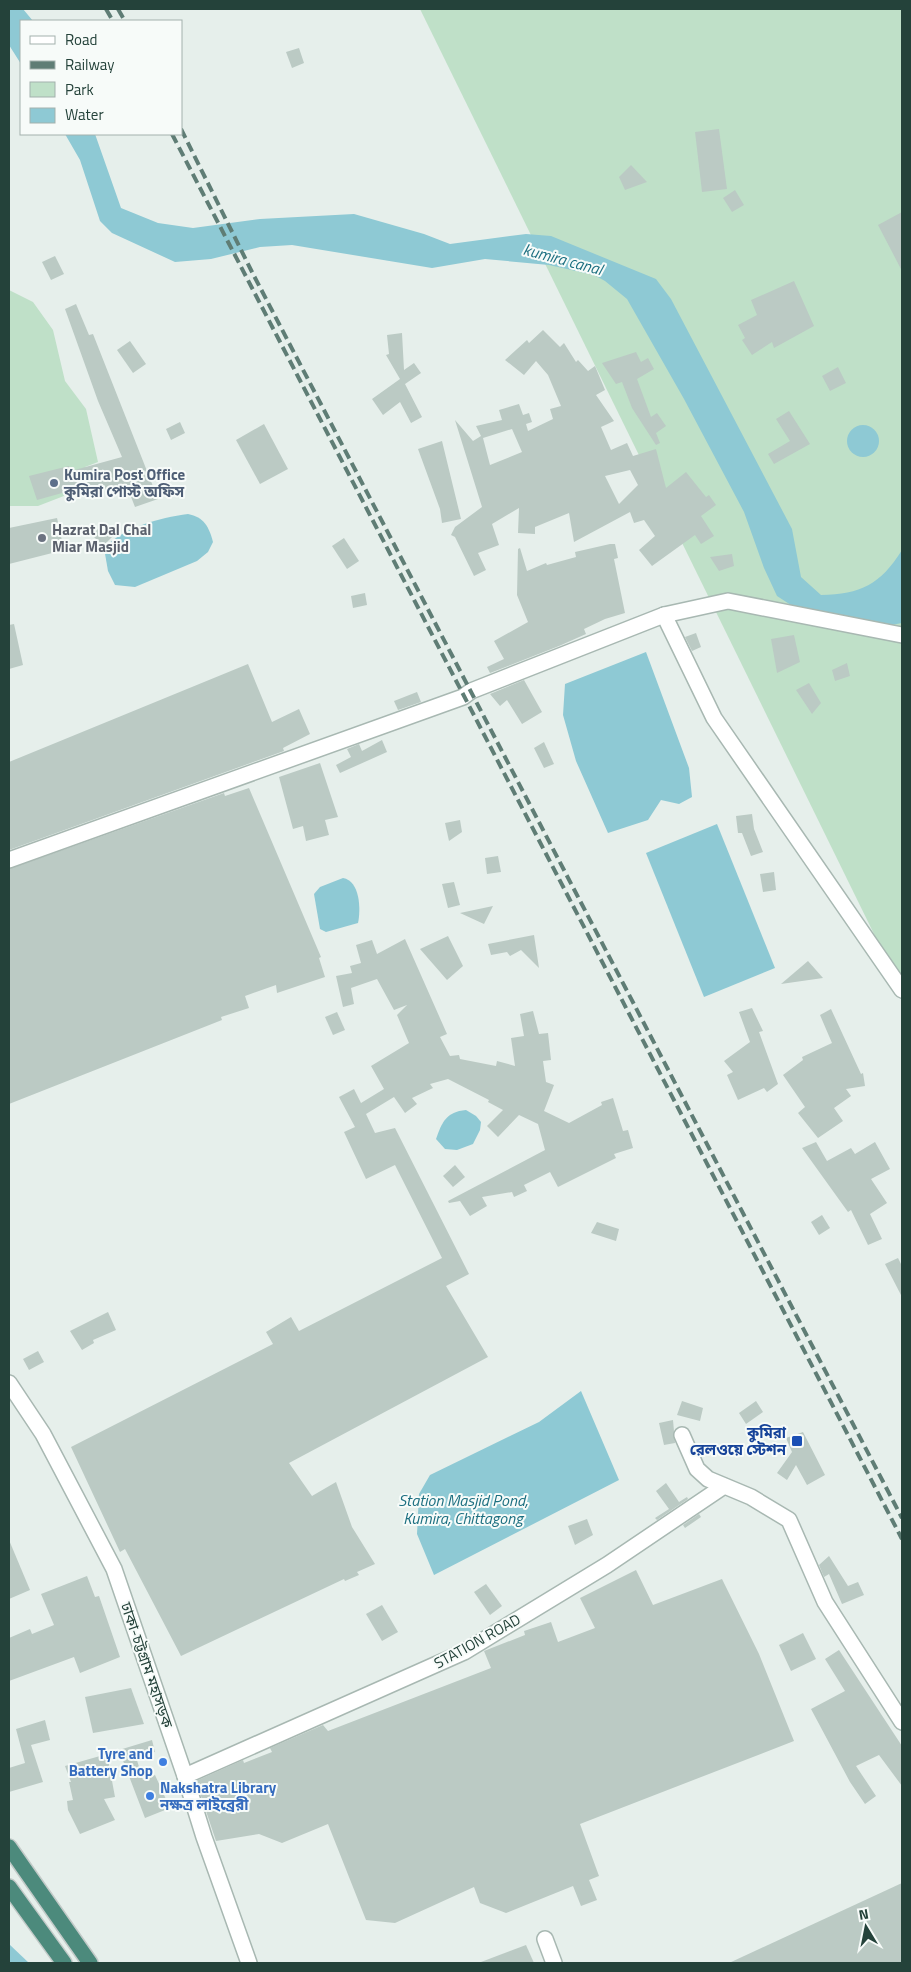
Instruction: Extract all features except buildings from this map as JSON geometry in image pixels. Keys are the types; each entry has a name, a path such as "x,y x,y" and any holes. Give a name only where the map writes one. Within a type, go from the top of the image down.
{"highway":[{"path":"9,1847 90,1963"},
{"path":"9,1887 64,1963"}],"street":[{"path":"9,860 463,697 471,691 664,615 728,601 902,635"},
{"path":"664,615 714,718 902,990"},
{"name":"ঢাকা-চট্টগ্রাম মহাসড়ক","path":"9,1383 43,1434 114,1569 204,1837 249,1963"},
{"path":"682,1435 697,1469 708,1480 751,1497 789,1520 825,1602 902,1722"},
{"name":"STATION ROAD","path":"185,1776 464,1652 607,1565 724,1486"},
{"path":"545,1939 554,1963"}],"green space":[{"path":"420,9 902,9 902,991"},
{"path":"9,290 33,302 53,330 65,381 86,409 98,462 85,467 82,489 38,506 9,506"}],"water":[{"path":"9,9 23,9 32,20 20,20 20,62 9,45"},
{"name":"kumira canal","path":"66,135 95,135 121,208 158,223 193,228 260,219 354,214 424,234 450,244 526,234 551,236 656,279 671,299 792,529 801,577 821,595 858,590 886,572 902,550 902,623 886,626 797,609 777,596 764,568 744,512 684,399 627,299 605,281 594,275 549,265 485,259 432,268 292,245 260,247 211,259 175,262 112,233 100,221 80,160"},
{"path":"863,425 875,429 879,441 875,453 863,457 851,453 847,441 851,429"},
{"path":"188,514 202,520 208,527 213,542 208,552 197,561 135,587 115,585 108,571 104,548 121,534 132,529 165,518"},
{"path":"646,652 689,768 692,797 679,804 661,800 648,820 608,833 576,761 563,715 565,684"},
{"path":"717,824 775,968 704,997 646,853"},
{"path":"343,878 353,884 358,896 358,923 326,932 320,929 314,894 320,887"},
{"path":"466,1110 476,1116 481,1122 480,1130 473,1144 457,1150 445,1149 436,1139 440,1128 449,1116"},
{"name":"Station Masjid Pond, Kumira, Chittagong","path":"581,1391 619,1480 434,1575 417,1534 419,1494 430,1475 539,1422"},
{"path":"9,1944 29,1963 9,1963"}],"railway":[{"path":"106,9 112,20"},
{"path":"118,9 124,20"},
{"path":"182,131 252,272 902,1518"},
{"path":"173,135 902,1539"}],"place":[{"name":"Kumira Post Office কুমিরা পোস্ট অফিস","path":"54,483"},
{"name":"Hazrat Dal Chal Miar Masjid","path":"42,538"},
{"name":"কুমিরা রেলওয়ে স্টেশন","path":"797,1441"},
{"name":"Tyre and Battery Shop","path":"163,1762"},
{"name":"Nakshatra Library নক্ষত্র লাইব্রেরী","path":"150,1796"}]}
